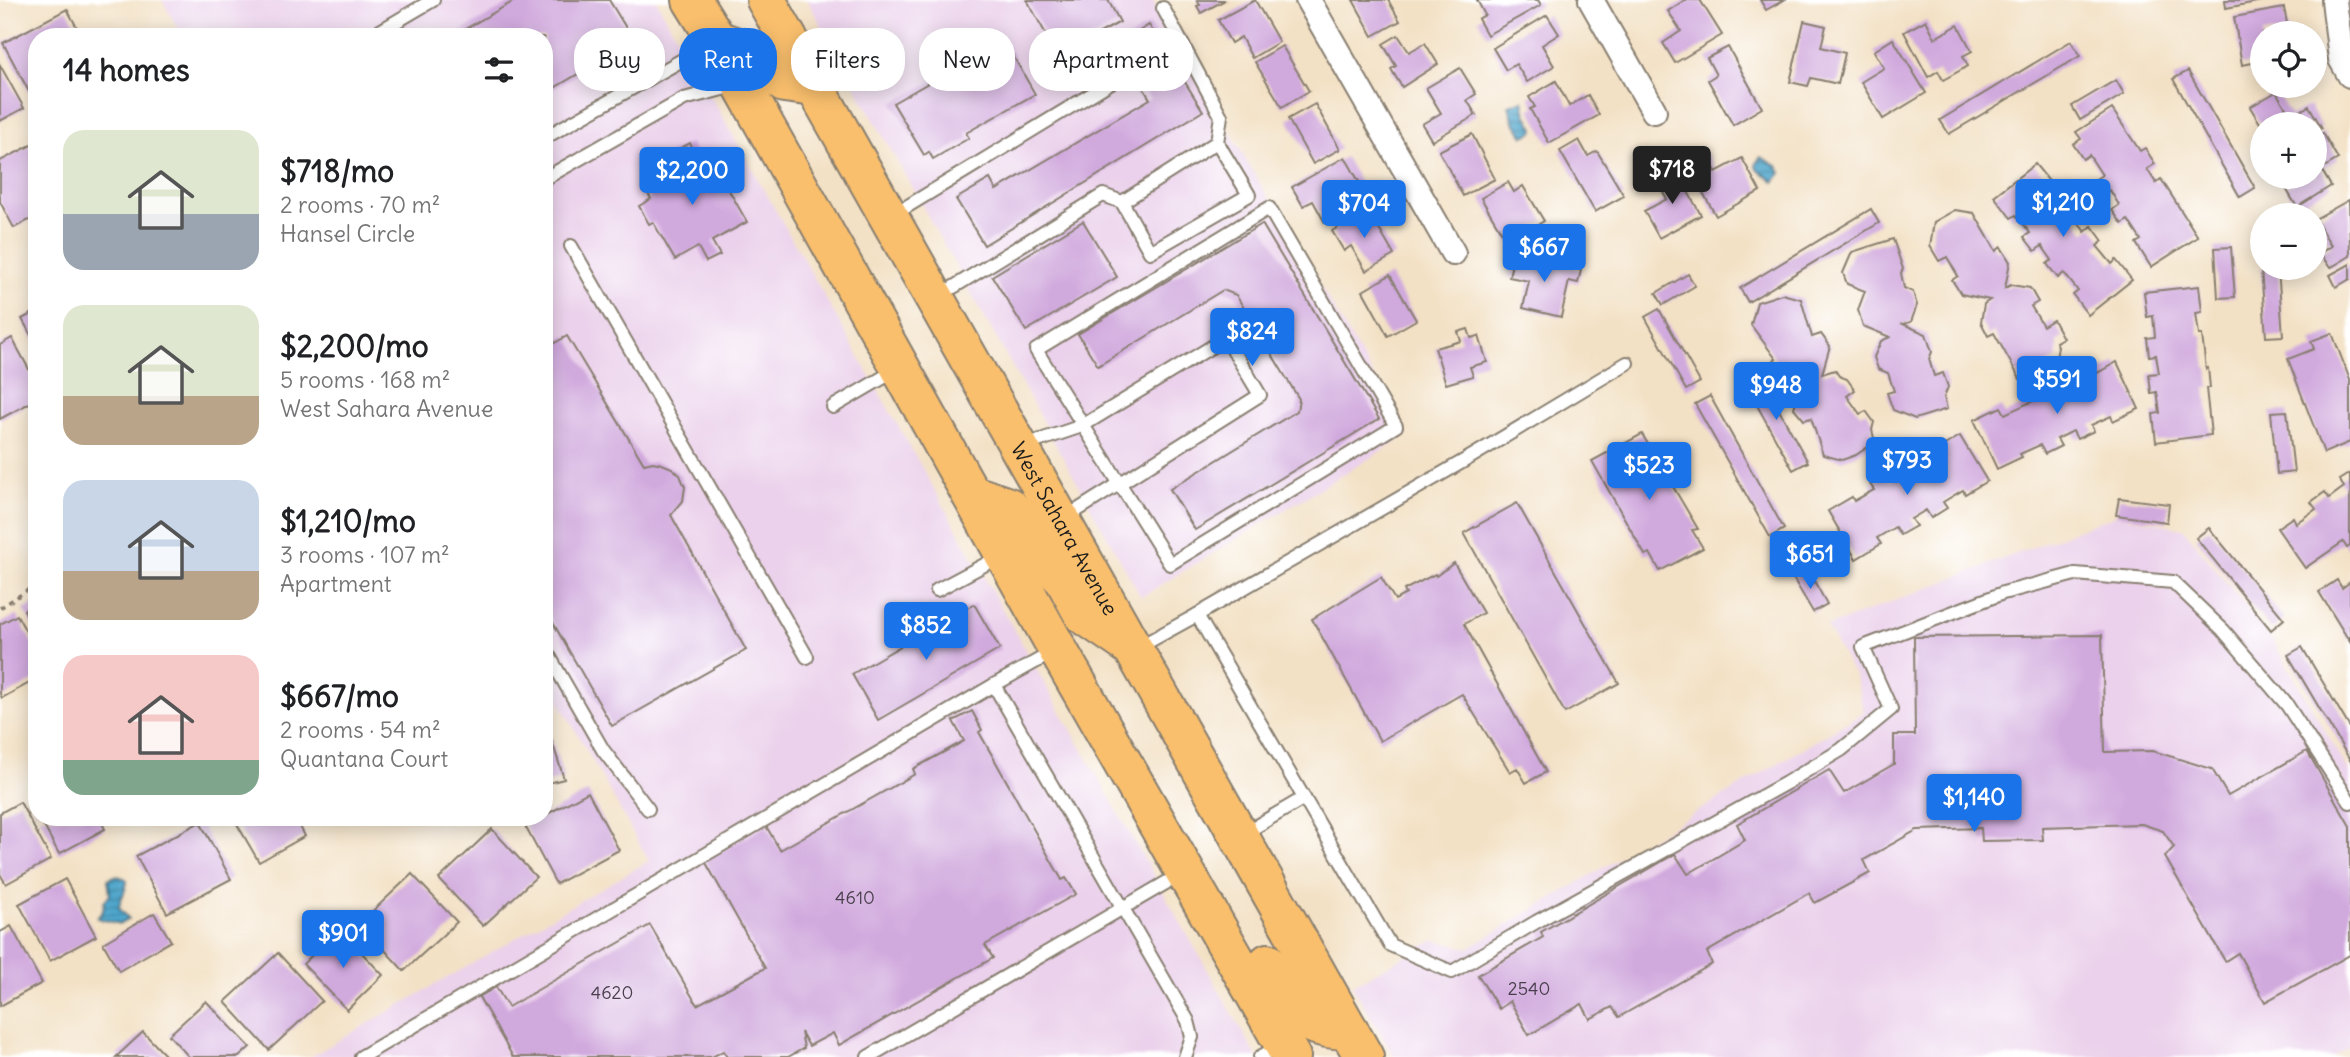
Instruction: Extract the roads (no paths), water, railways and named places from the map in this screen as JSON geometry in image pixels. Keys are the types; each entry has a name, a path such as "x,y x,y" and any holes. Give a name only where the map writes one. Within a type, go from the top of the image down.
{"main road":[{"path":"692,0 710,28"},
{"path":"699,0 726,9 737,23 754,33 773,12"},
{"name":"West Sahara Avenue","path":"773,12 791,44"},
{"path":"777,75 785,83 791,84"},
{"path":"744,91 1058,650 1216,924 1278,1053 1307,1047 1347,1048"},
{"name":"West Sahara Avenue","path":"817,91 1240,836 1347,1048"},
{"path":"971,494 1010,507 1021,521 1037,531 1061,520"},
{"path":"1004,554 1024,550 1039,554 1064,579 1083,614 1134,650"},
{"path":"1216,924 1269,964 1289,1001 1302,1018 1321,1028 1347,1048"}],"street":[{"path":"1308,0 1452,253"},
{"path":"1591,0 1654,111"},
{"path":"2334,0 2341,59 2350,75"}],"lane":[{"path":"385,28 433,0"},
{"path":"936,298 1103,195 1122,202 1150,252 1249,195 1217,142 1221,116 1163,9"},
{"path":"553,133 679,62"},
{"path":"553,174 684,99 714,91"},
{"path":"890,217 1097,91"},
{"path":"1122,202 1217,142"},
{"path":"1269,208 1396,426 1170,564 1120,484 1036,350 1269,208"},
{"path":"571,246 807,657"},
{"path":"1020,447 1082,426 1226,338 1260,395 1061,520"},
{"path":"1134,650 1469,458 1627,363"},
{"path":"833,407 900,368"},
{"path":"937,590 1004,554"},
{"path":"1197,615 1390,945 1452,972 1536,922 1786,783 1851,741 1891,709 1863,647 2003,593 2075,574 2173,582 2223,630 2287,705 2350,802"},
{"path":"360,1057 1058,650"},
{"path":"553,663 603,750 648,809"},
{"path":"994,685 1188,1021 1192,1037 1185,1057"},
{"path":"1240,836 1304,798"},
{"path":"868,1057 1184,872"}],"water":[{"path":"1523,100 1526,114 1534,128 1533,132 1524,136 1514,121 1509,105"},
{"path":"1761,157 1777,166 1781,173 1774,182 1756,167"},
{"path":"114,876 127,881 119,908 129,919 120,924 97,918 110,894 108,879"}]}
